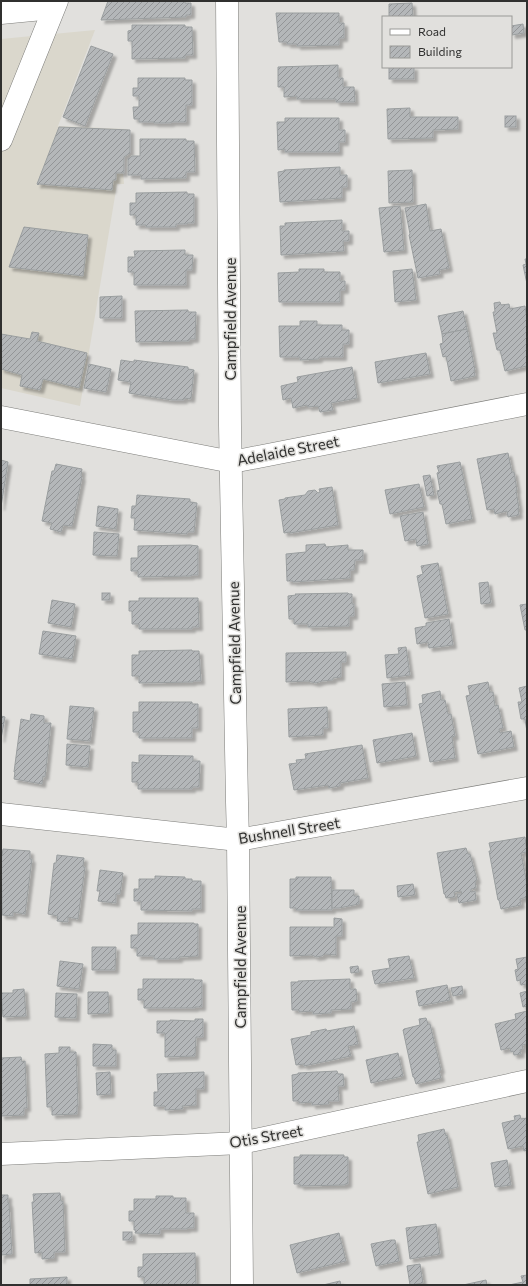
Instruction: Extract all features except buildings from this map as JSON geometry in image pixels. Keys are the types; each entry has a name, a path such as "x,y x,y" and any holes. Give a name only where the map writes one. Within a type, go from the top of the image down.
{"street":[{"name":"Campfield Avenue","path":"227,1 230,426 232,462 238,840 242,1285"},
{"path":"1,13 55,5"},
{"path":"1,140 55,5"},
{"name":"Adelaide Street","path":"1,417 232,462 527,404"},
{"name":"Bushnell Street","path":"1,814 238,840 527,788"},
{"name":"Otis Street","path":"1,1154 241,1143 527,1081"}],"shaded area":[{"path":"95,30 58,126 128,129 128,155 122,159 124,184 117,184 80,406 1,388 1,39"}]}
